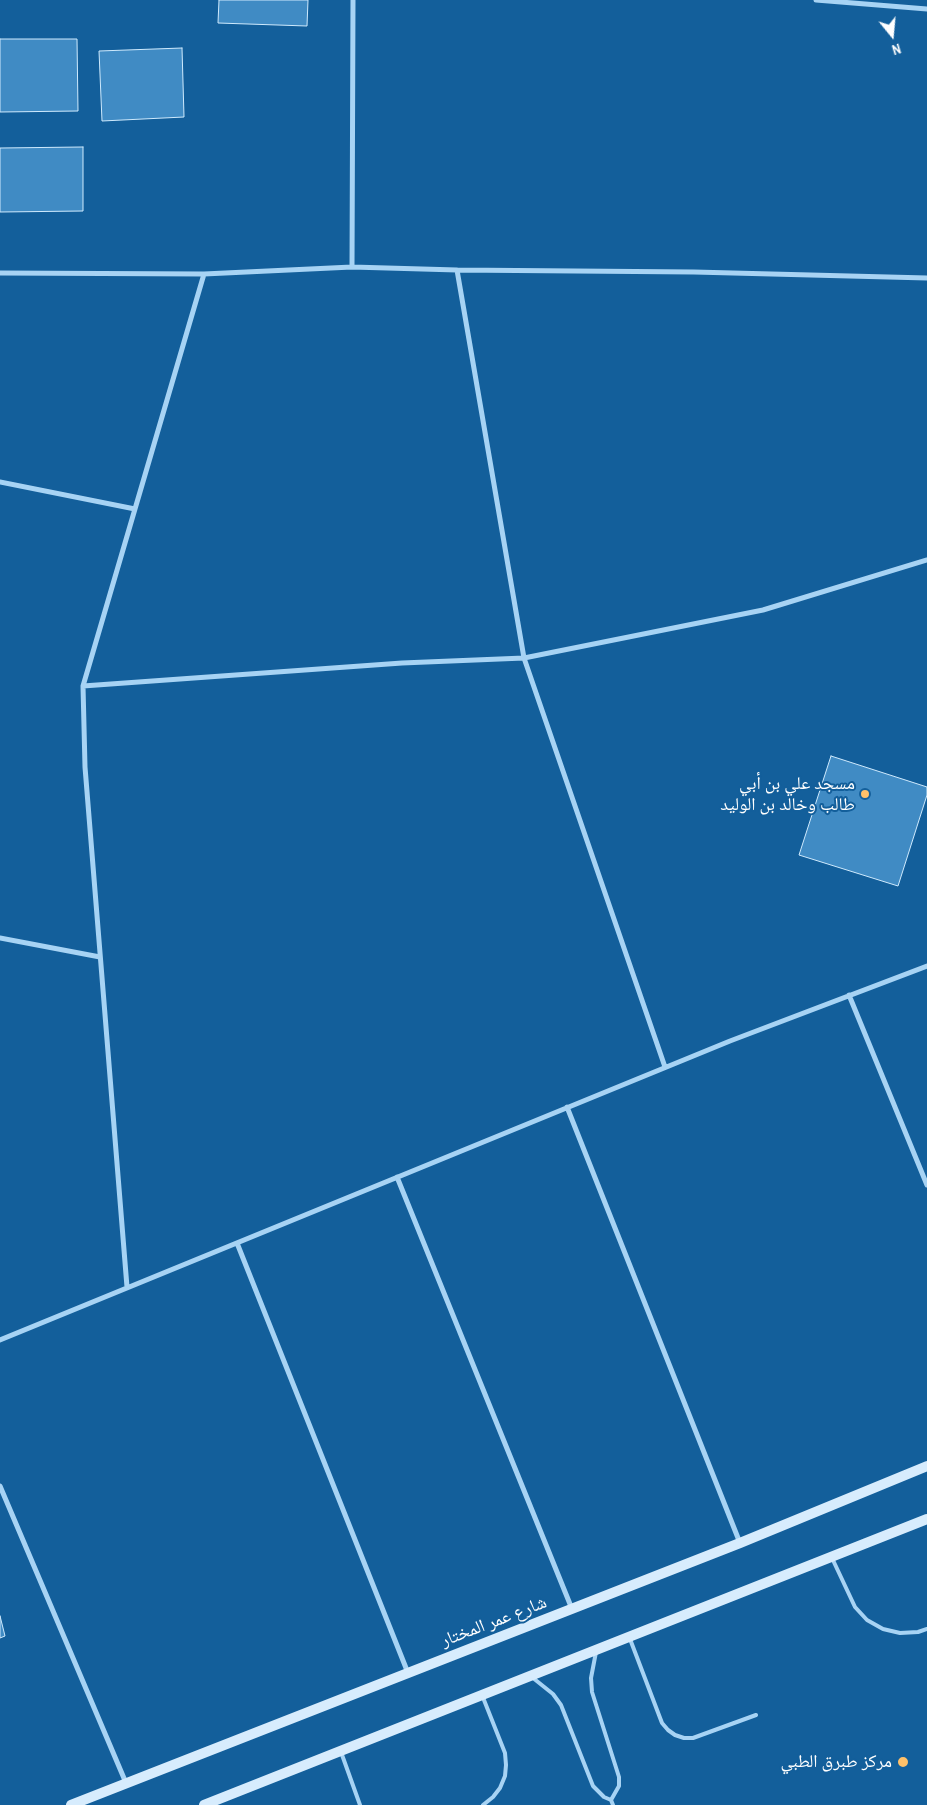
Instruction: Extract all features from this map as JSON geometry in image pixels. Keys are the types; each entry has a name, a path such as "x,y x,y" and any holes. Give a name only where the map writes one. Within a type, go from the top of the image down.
{"street":[{"path":"352,267 353,0"},
{"path":"816,0 927,9"},
{"path":"0,273 204,274 352,267 694,272 927,278"},
{"path":"456,270 524,658 665,1067"},
{"path":"127,1287 85,767 83,686 204,274"},
{"path":"0,482 135,509"},
{"path":"83,686 402,663 524,658 763,610 927,560"},
{"path":"0,938 100,957"},
{"path":"0,1340 665,1067 927,966"},
{"path":"849,996 927,1185"},
{"path":"567,1107 740,1543"},
{"path":"397,1176 572,1609"},
{"path":"237,1243 408,1673"},
{"name":"شارع عمر المختار","path":"71,1805 740,1543 927,1466"},
{"path":"0,1486 126,1783"},
{"path":"204,1805 927,1519"}],"lane":[{"path":"832,1556 855,1607 867,1620 883,1629 900,1633 918,1632 927,1629"},
{"path":"629,1636 662,1723 675,1735 693,1738 756,1714"},
{"path":"597,1650 591,1678 592,1692 619,1777 619,1786 611,1800"},
{"path":"531,1676 553,1694 561,1705 593,1786 604,1797 611,1800 613,1805"},
{"path":"482,1695 505,1753 506,1765 500,1788 483,1805"},
{"path":"341,1752 360,1805"}],"building":[{"path":"219,0 308,0 307,26 218,23"},
{"path":"0,39 77,39 78,111 0,112"},
{"path":"182,48 184,117 102,121 99,51"},
{"path":"83,147 83,211 0,212 0,148"},
{"name":"مسجد علي بن أبي طالب وخالد بن الوليد","path":"831,756 927,787 927,795 898,886 799,855"},
{"path":"0,1616 5,1636 0,1638"}],"place":[{"name":"مسجد علي بن أبي طالب وخالد بن الوليد","path":"865,794"},
{"name":"مركز طبرق الطبي","path":"903,1762"}]}
